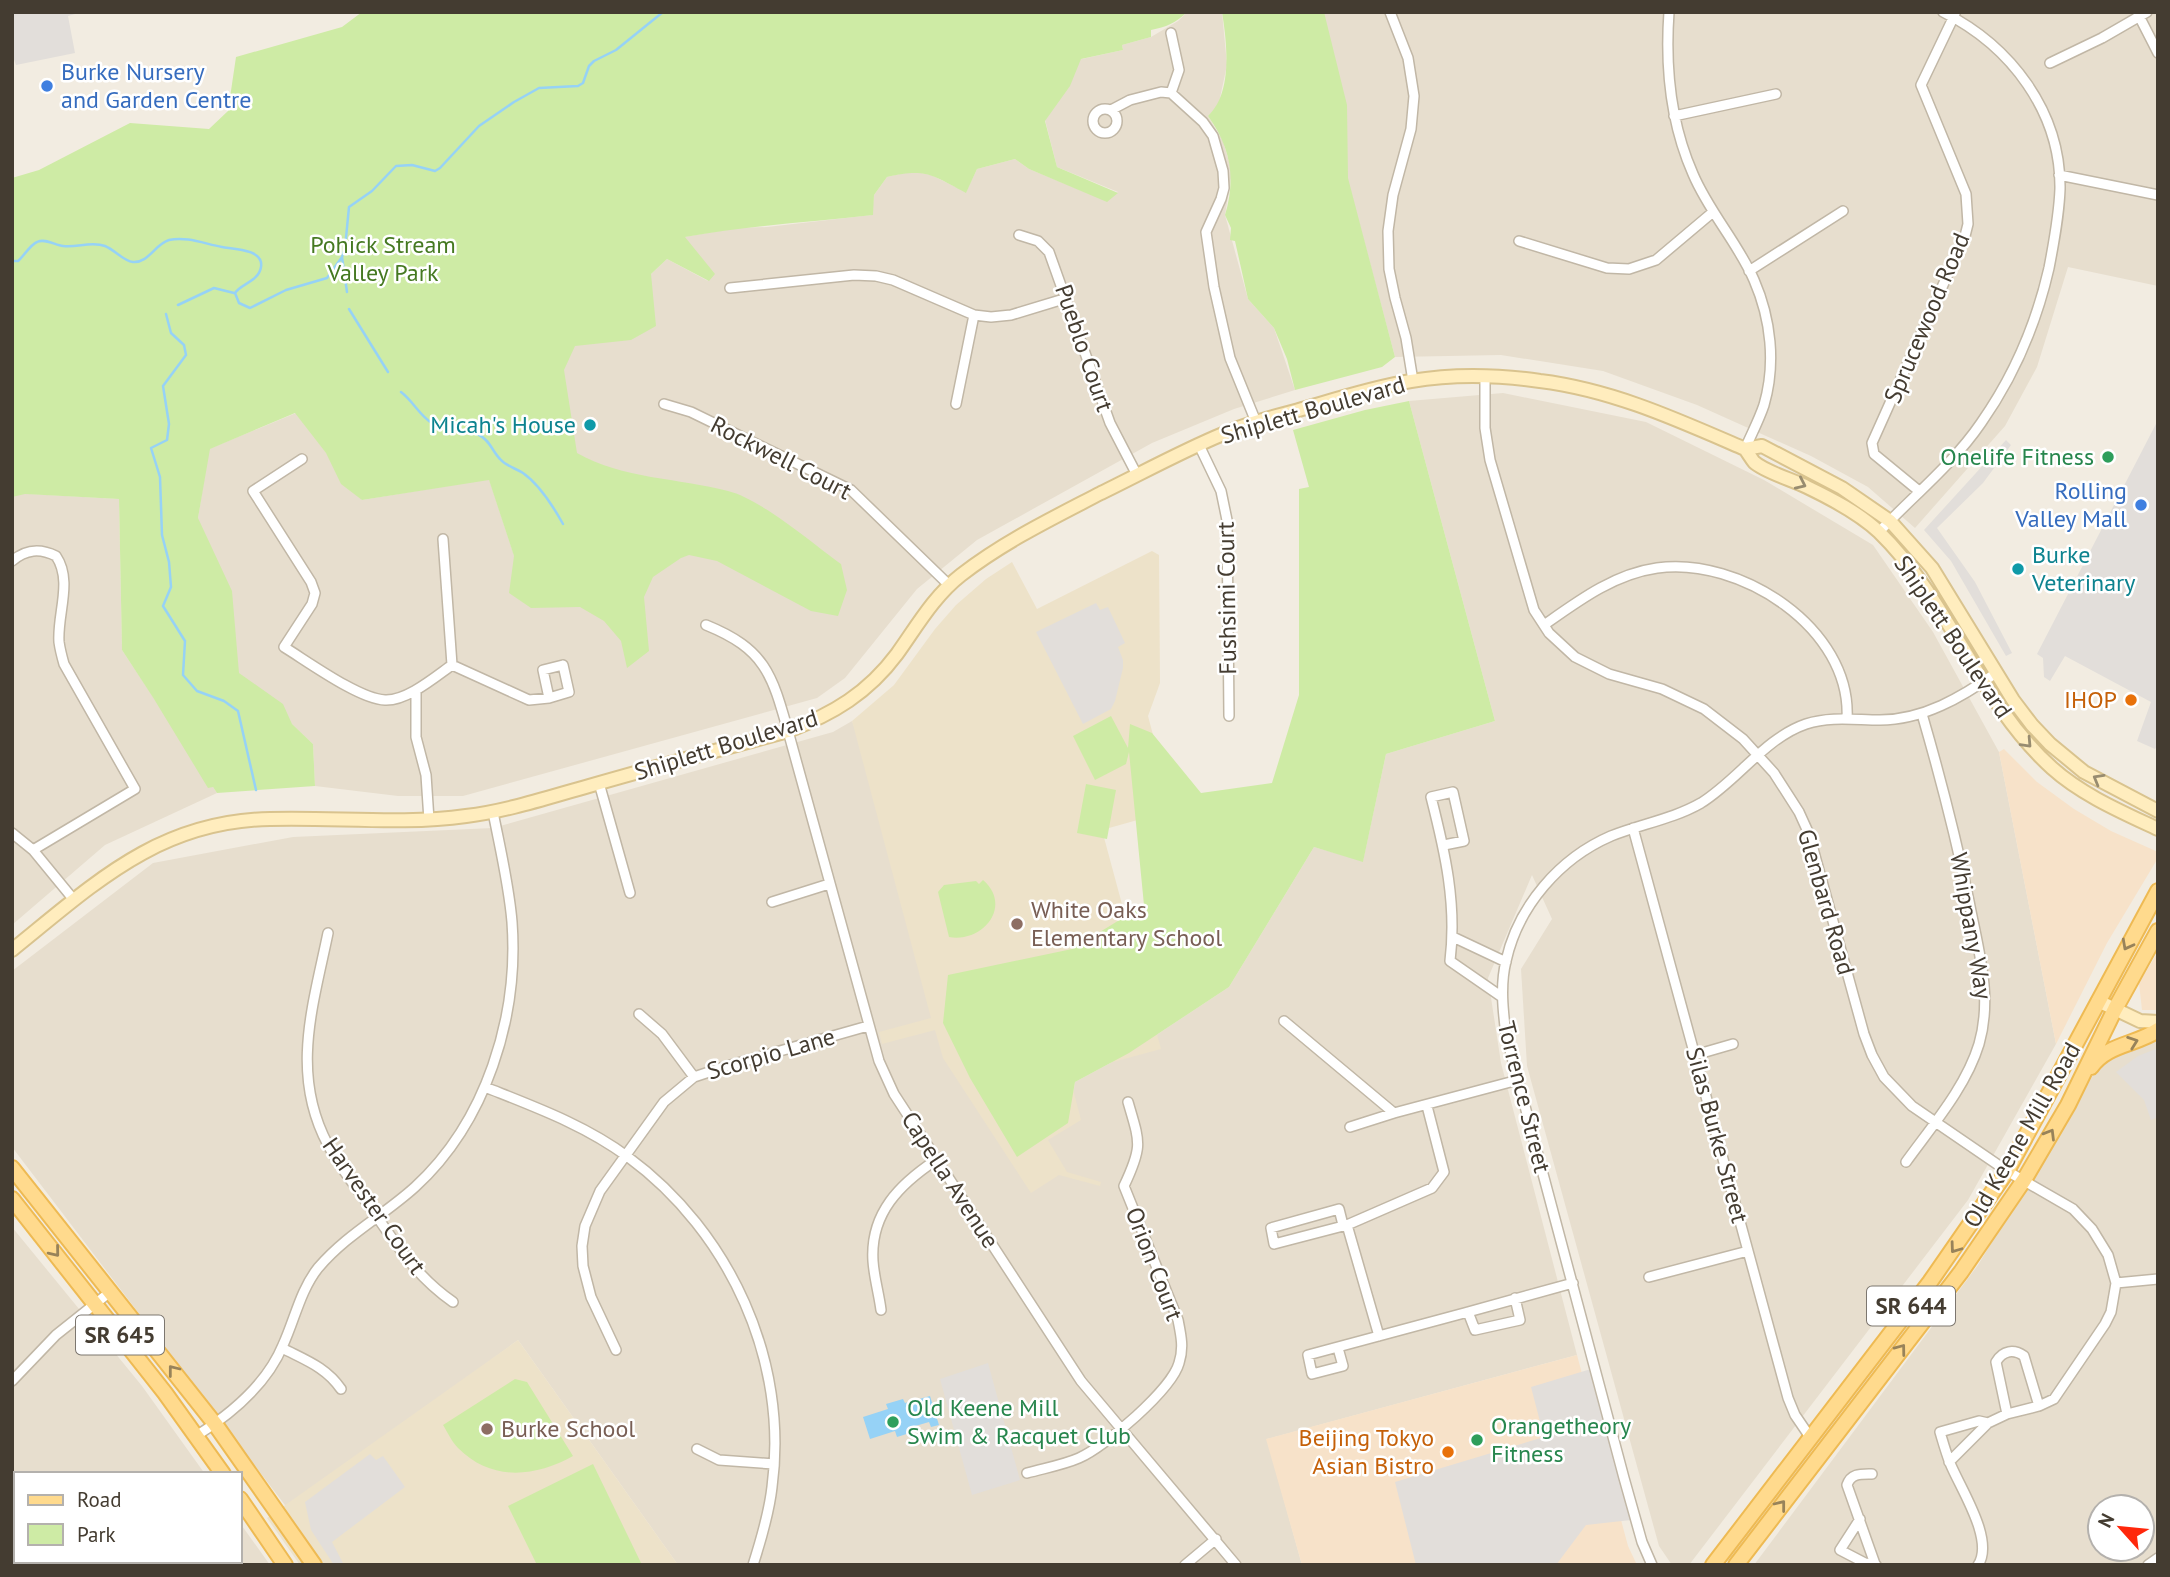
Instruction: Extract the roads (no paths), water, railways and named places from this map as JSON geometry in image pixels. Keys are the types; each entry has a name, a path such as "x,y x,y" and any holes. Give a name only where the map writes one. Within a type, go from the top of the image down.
{"main road":[{"name":"Old Keene Mill Road","path":"1713,1565 1930,1282 2007,1171 2158,891"},
{"name":"Old Keene Mill Road","path":"1736,1565 1961,1272 2024,1180 2158,932"},
{"path":"2076,1088 2106,1051 2149,1036 2158,1030"},
{"name":"SR 645","path":"12,1168 215,1424 314,1565"},
{"name":"SR 645","path":"12,1199 95,1303 222,1472"},
{"path":"242,1502 285,1565"}],"street":[{"path":"1390,12 1408,58 1414,96 1411,129 1393,195 1388,231 1389,269 1406,338 1413,381"},
{"path":"1669,12 1668,72 1674,116 1692,173 1749,271 1764,308 1771,361 1763,406 1745,449"},
{"path":"1879,532 1952,459 1980,425 2003,389 2036,319 2058,215 2059,175 2056,149 2030,88 1997,48 1955,15 1943,12"},
{"path":"2050,64 2141,14 2158,53"},
{"name":"Sprucewood Road","path":"1919,491 1874,454 1872,443 1965,236 1968,223 1966,194 1920,85 1955,15"},
{"path":"1171,33 1179,70 1171,93"},
{"path":"1111,110 1130,100 1161,92 1171,93 1203,122 1213,136 1223,171 1224,188 1206,232 1210,259 1230,358 1256,422"},
{"path":"1674,116 1776,94"},
{"path":"2059,175 2158,195"},
{"path":"1749,271 1843,211"},
{"path":"1519,241 1607,268 1629,269 1656,260 1713,212"},
{"name":"Pueblo Court","path":"1019,235 1038,241 1049,252 1110,423 1137,475"},
{"path":"730,288 854,275 876,276 893,280 974,315 991,317 1011,315 1067,298"},
{"path":"956,404 974,315"},
{"name":"Shiplett Boulevard","path":"12,950 110,872 141,852 177,836 213,826 270,818 429,820 493,812 788,731 822,718 862,692 889,664 949,585 1007,542 1199,445 1256,422 1365,391 1413,381 1485,378 1540,381 1607,394 1661,412 1745,449 1755,463 1832,499 1879,532 1918,578 1982,683 2022,738 2053,769 2087,793 2158,830"},
{"name":"Glenbard Road","path":"1485,378 1485,428 1490,460 1527,594 1544,625 1563,648 1589,665 1609,674 1662,689 1704,709 1735,731 1759,755 1786,790 1809,834 1864,1034 1872,1055 1896,1092 1934,1122 2007,1171 2073,1209 2092,1229 2108,1255 2116,1283"},
{"name":"Rockwell Court","path":"664,404 691,412 851,490 949,585"},
{"name":"Fushsimi Court","path":"1199,445 1220,491 1227,520 1229,716"},
{"name":"Shiplett Boulevard","path":"1745,449 1762,446 1842,488 1890,521 1932,568 1996,673 2032,725 2084,772 2158,811"},
{"path":"302,460 253,491 312,582 315,593 312,604 284,647 360,693 386,701 416,691 452,665"},
{"path":"443,539 452,665"},
{"path":"12,561 24,552 35,550 56,556 62,565 64,576 59,642 64,664 135,789 33,850"},
{"path":"1544,625 1586,596 1622,576 1666,566 1692,567 1723,573 1752,585 1775,599 1797,615 1817,635 1837,664 1848,701 1847,719"},
{"name":"Capella Avenue","path":"706,625 741,642 763,664 772,679 883,1073 936,1160 1081,1381 1236,1565"},
{"path":"452,665 529,700 549,698"},
{"name":"Torrence Street","path":"1652,1565 1642,1542 1506,1035 1502,997 1506,962 1522,918 1549,879 1572,858 1590,846 1633,828 1671,817 1700,803 1725,786 1782,736 1799,726 1827,719 1881,720 1922,714 1947,703 1996,673"},
{"path":"416,691 416,737 426,775 429,820"},
{"name":"Whippany Way","path":"1906,1162 1963,1080 1975,1057 1983,1024 1986,995 1955,835 1922,714"},
{"path":"599,783 629,893"},
{"path":"1444,845 1464,841 1452,792 1431,797 1444,845 1451,886 1453,937 1450,961 1502,997"},
{"path":"196,1436 240,1403 262,1379 282,1348 296,1308 312,1277 341,1243 415,1188 445,1156 466,1125 485,1087 503,1028 512,957 509,894 493,812"},
{"name":"Silas Burke Street","path":"1633,828 1788,1398 1795,1415 1810,1437"},
{"path":"12,834 33,850 74,900"},
{"path":"772,902 829,884"},
{"name":"Harvester Court","path":"328,933 308,1028 306,1057 316,1118 328,1146 418,1275 453,1303"},
{"path":"1453,937 1506,962"},
{"path":"2098,1001 2140,1021 2158,1022"},
{"path":"639,1014 662,1034 694,1077"},
{"path":"1284,1021 1394,1113"},
{"name":"Scorpio Lane","path":"616,1350 591,1297 583,1266 584,1226 592,1206 664,1102 694,1077 868,1026"},
{"path":"1695,1055 1734,1044"},
{"path":"1350,1127 1518,1080"},
{"path":"485,1087 583,1128 656,1178 689,1212 718,1250 741,1291 758,1335 769,1377 774,1425 774,1464 766,1521 752,1565"},
{"name":"Orion Court","path":"1027,1473 1082,1457 1099,1447 1170,1382 1179,1364 1183,1342 1178,1320 1124,1186 1138,1156 1138,1139 1128,1102"},
{"path":"1379,1336 1345,1225 1339,1209 1271,1228 1274,1244 1345,1225 1432,1188 1444,1172 1427,1106"},
{"path":"881,1310 873,1259 876,1231 886,1205 898,1188 936,1160"},
{"path":"1649,1277 1748,1251"},
{"path":"1949,1462 1988,1423 2054,1399 2105,1324 2111,1312 2116,1283 2158,1279"},
{"path":"1339,1348 1573,1283"},
{"path":"12,1381 56,1335 110,1292"},
{"path":"1468,1312 1475,1330 1520,1320 1515,1298"},
{"path":"282,1348 321,1367 333,1377 341,1389"},
{"path":"2007,1414 1996,1362 1999,1356 2006,1352 2017,1351 2024,1356 2039,1406"},
{"path":"12,1363 21,1371"},
{"path":"1978,1565 1982,1560 1981,1535 1949,1462 1940,1432 1979,1421 1988,1423"},
{"path":"697,1449 719,1461 774,1464"},
{"path":"1860,1519 1840,1550 1865,1563 1875,1564 1860,1519 1847,1486 1853,1476 1872,1474"},
{"path":"1185,1565 1216,1539"}],"water":[{"path":"930,1396 939,1425 931,1427 929,1422 912,1427 913,1432 897,1437 895,1431 870,1439 863,1417 888,1409 886,1404 903,1399 905,1403"}],"waterway":[{"path":"12,261 18,261 34,243 40,241 68,246 100,245 133,262 143,260 164,242 176,239 240,249 253,253 261,261 257,276 235,293 239,303 250,308 286,290 327,278 345,248 349,207 372,191 396,166 412,165 435,171 479,126 514,102 539,88 578,86 583,83 589,66 594,61 616,50 663,12"},
{"path":"342,257 347,292"},
{"path":"178,305 214,288 234,293"},
{"path":"349,309 388,372"},
{"path":"166,314 171,333 184,345 186,355 163,386 169,424 167,440 151,448 160,477 162,535 169,562 171,587 163,606 185,641 183,675 197,691 224,701 238,711 256,790"},
{"path":"401,392 432,423 483,437 502,461 523,473 535,484 563,524"}],"place":[{"name":"Burke Nursery and Garden Centre","path":"47,86"},
{"name":"Micah's House","path":"590,425"},
{"name":"Onelife Fitness","path":"2108,457"},
{"name":"Rolling Valley Mall","path":"2141,505"},
{"name":"Burke Veterinary","path":"2018,569"},
{"name":"IHOP","path":"2131,700"},
{"name":"White Oaks Elementary School","path":"1017,924"},
{"name":"Old Keene Mill Swim & Racquet Club","path":"893,1422"},
{"name":"Burke School","path":"487,1429"},
{"name":"Orangetheory Fitness","path":"1477,1440"},
{"name":"Beijing Tokyo Asian Bistro","path":"1448,1452"}],"park label":[{"name":"Pohick Stream Valley Park","path":"383,259"}]}
